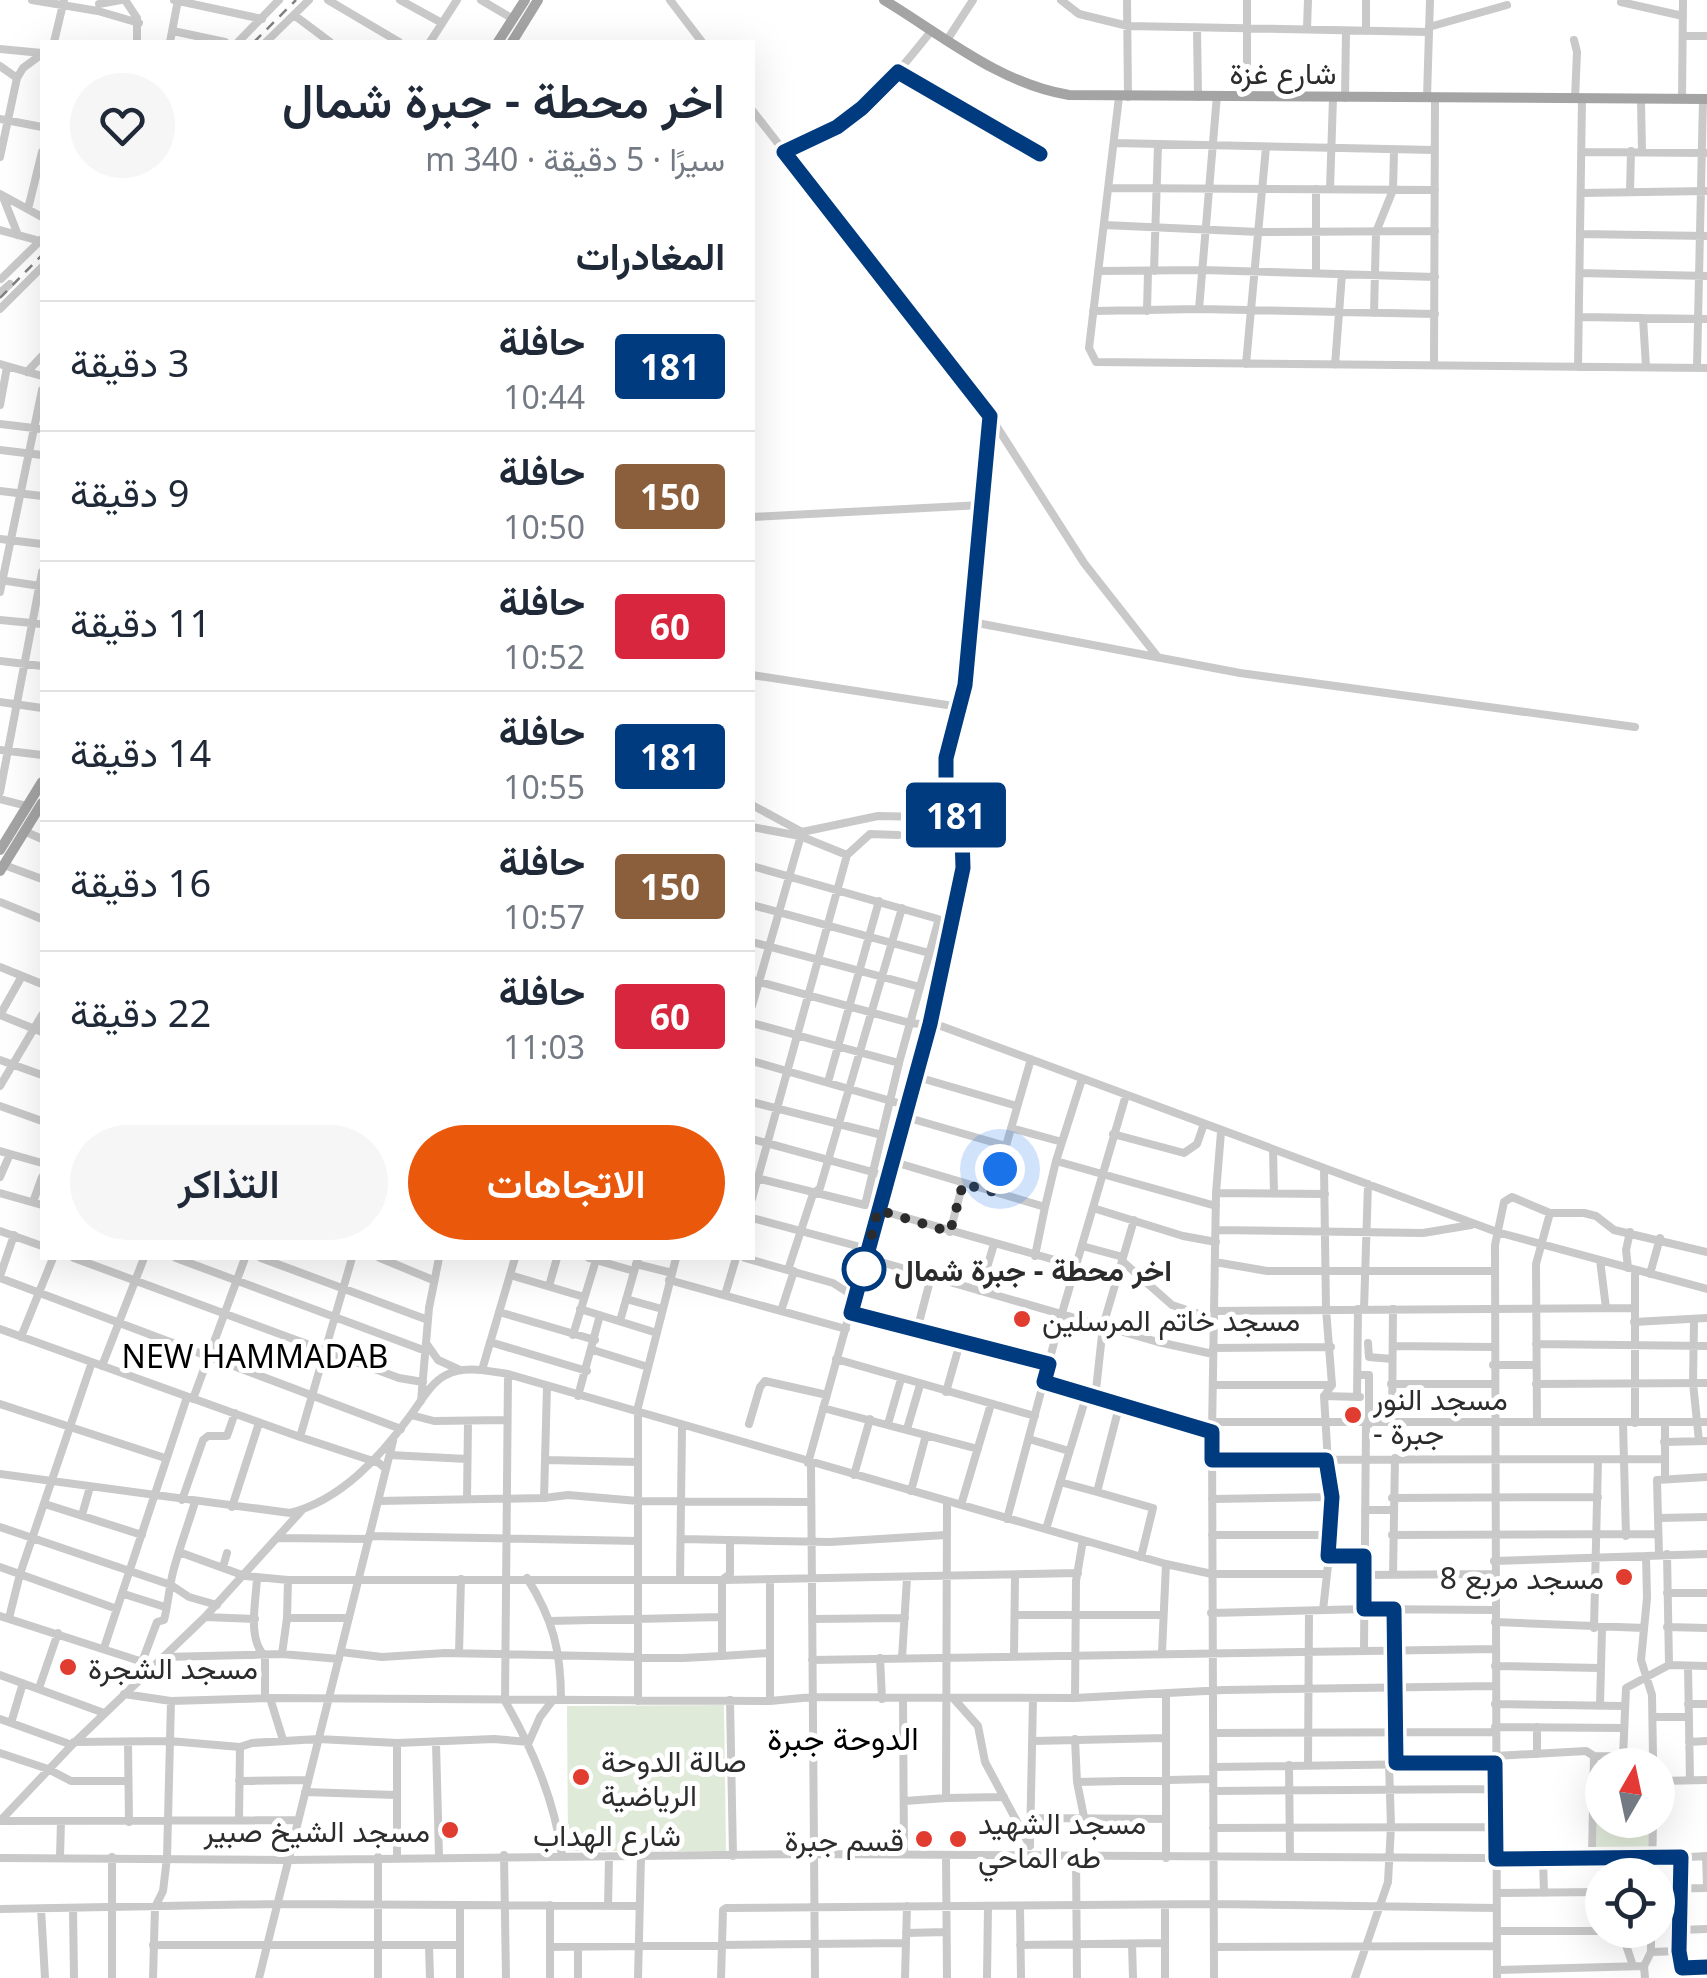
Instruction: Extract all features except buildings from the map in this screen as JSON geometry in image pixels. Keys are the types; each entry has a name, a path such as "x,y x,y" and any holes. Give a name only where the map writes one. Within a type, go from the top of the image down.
{"main road":[{"path":"499,40 525,0"},
{"path":"513,40 538,0"},
{"name":"شارع غزة","path":"884,0 947,40 1038,88 1069,95 1705,99"},
{"path":"2,844 40,785"},
{"path":"2,868 40,809"}],"street":[{"path":"32,0 99,5 123,0 138,23 137,40"},
{"path":"171,40 177,0 262,19"},
{"path":"240,40 279,0"},
{"path":"268,40 307,0"},
{"path":"328,0 396,40"},
{"path":"400,0 442,23"},
{"path":"431,40 457,0"},
{"path":"480,0 513,19"},
{"path":"670,0 700,40"},
{"path":"947,40 973,0"},
{"path":"1061,0 1079,14 1128,26 1366,31 1429,30 1507,4"},
{"path":"1128,0 1124,97 1114,143 1089,354 1101,364 1702,368 1705,99"},
{"path":"1247,0 1247,97"},
{"path":"1307,28 1308,0"},
{"path":"1366,0 1366,31"},
{"path":"1430,0 1435,150 1434,366"},
{"path":"1682,99 1683,0"},
{"path":"1621,2 1683,16"},
{"path":"54,40 63,3"},
{"path":"99,5 138,23"},
{"path":"294,16 327,40"},
{"path":"1197,28 1198,97"},
{"path":"784,152 837,127 862,108 932,30"},
{"path":"1330,190 1346,30"},
{"path":"173,31 216,40"},
{"path":"1683,36 1707,36"},
{"path":"1574,40 1582,152 1578,367"},
{"path":"0,49 40,55"},
{"path":"0,157 4,120 17,78 23,68 40,56"},
{"path":"0,66 17,78"},
{"path":"898,72 1040,154"},
{"path":"1199,309 1216,95"},
{"path":"1642,100 1642,151"},
{"path":"755,114 990,416 1084,564 1157,656"},
{"path":"4,120 40,127"},
{"path":"1114,143 1435,150"},
{"path":"1147,311 1156,228 1158,145"},
{"path":"1246,364 1266,147"},
{"path":"1374,313 1376,232 1393,190 1394,151"},
{"path":"1630,192 1631,151"},
{"path":"1582,152 1704,153"},
{"path":"28,209 40,160"},
{"path":"1109,188 1435,190"},
{"path":"1316,189 1316,273"},
{"path":"1582,193 1703,191"},
{"path":"2,195 40,216"},
{"path":"2,195 18,235"},
{"path":"1104,225 1258,232 1435,231"},
{"path":"0,230 40,240"},
{"path":"1581,234 1703,236"},
{"path":"0,293 4,280 40,241"},
{"path":"1098,271 1434,277"},
{"path":"1336,365 1342,274"},
{"path":"1580,274 1703,276"},
{"path":"0,309 19,290 39,278"},
{"path":"4,280 19,290"},
{"path":"1093,312 1199,309 1434,314"},
{"path":"1579,317 1703,319"},
{"path":"1643,318 1646,367"},
{"path":"27,372 40,358"},
{"path":"0,404 4,366 40,375"},
{"path":"815,1978 810,1463 930,1024 963,868 962,836 946,781 946,758 960,708 972,622 990,416"},
{"path":"0,424 39,429 29,453 0,592"},
{"path":"0,450 40,454"},
{"path":"0,491 40,496"},
{"path":"755,517 982,505"},
{"path":"0,539 40,544"},
{"path":"1,580 40,586"},
{"path":"28,806 0,796 4,751 37,624 40,596"},
{"path":"0,620 37,624"},
{"path":"972,622 1240,673 1635,728"},
{"path":"0,660 40,666"},
{"path":"755,674 960,708"},
{"path":"0,702 40,708"},
{"path":"4,751 40,755"},
{"path":"755,807 847,855"},
{"path":"755,827 801,834 878,816 924,817 954,810"},
{"path":"24,831 40,837"},
{"path":"801,834 770,947 756,981 910,1023 930,1024 1497,1232 1707,1288"},
{"path":"755,867 838,889 938,919 865,1205 755,1178 768,1144 819,960 828,925 838,889 847,855 870,834 898,835"},
{"path":"2,868 40,878"},
{"path":"0,902 40,918"},
{"path":"828,1082 879,902"},
{"path":"755,906 930,953"},
{"path":"781,1310 799,1231 820,1188 902,908"},
{"path":"755,943 920,987"},
{"path":"0,968 40,983"},
{"path":"0,1086 38,1030 0,1015 22,976"},
{"path":"755,1023 899,1064"},
{"path":"0,1060 40,1074"},
{"path":"994,1192 1030,1060"},
{"path":"755,1062 906,1106"},
{"path":"914,1076 1018,1106"},
{"path":"1035,1256 1056,1161 1082,1079"},
{"path":"1007,1518 1126,1095"},
{"path":"755,1103 896,1138"},
{"path":"0,1106 40,1120"},
{"path":"902,1116 1006,1146"},
{"path":"1113,1134 1184,1153 1197,1144 1204,1124"},
{"path":"1012,1128 1062,1142"},
{"path":"1214,1978 1212,1460 1216,1193 1221,1132"},
{"path":"755,1140 887,1176"},
{"path":"1273,1149 1274,1194"},
{"path":"0,1177 5,1152 40,1163"},
{"path":"890,1161 1045,1207"},
{"path":"1056,1161 1216,1206"},
{"path":"1323,1610 1332,1497 1326,1460 1324,1396 1332,1384 1326,1309 1324,1168"},
{"path":"950,1232 963,1184"},
{"path":"1357,1396 1368,1184"},
{"path":"0,1193 38,1203"},
{"path":"1216,1193 1325,1194"},
{"path":"1644,1966 1497,1974 1493,1347 1497,1232 1507,1199 1518,1199 1550,1213 1584,1213 1596,1216 1614,1230 1707,1252"},
{"path":"1093,1208 1183,1236 1216,1242"},
{"path":"878,1210 1076,1266"},
{"path":"1537,1422 1536,1264 1550,1213"},
{"path":"755,1219 996,1296 1213,1351 1331,1347"},
{"path":"1046,1530 1090,1398 1103,1326 1134,1220"},
{"path":"1216,1230 1422,1233 1474,1224"},
{"path":"0,1231 40,1245"},
{"path":"1630,1232 1626,1250 1634,1308 1635,1423"},
{"path":"14,1235 0,1277 312,1395 397,1433"},
{"path":"1650,1274 1660,1238"},
{"path":"980,1291 994,1244"},
{"path":"1082,1246 1122,1259 1172,1304 1214,1315 1326,1309 1634,1308"},
{"path":"1612,1264 1626,1250"},
{"path":"21,1336 52,1260"},
{"path":"143,1260 120,1322 69,1427 3,1618 155,1666"},
{"path":"182,1260 334,1318 426,1347 438,1360 460,1370"},
{"path":"104,1648 131,1574 165,1458 244,1260"},
{"path":"266,1260 428,1320"},
{"path":"300,1438 351,1260"},
{"path":"421,1400 438,1260"},
{"path":"482,1370 514,1260"},
{"path":"548,1286 556,1260"},
{"path":"573,1335 593,1260"},
{"path":"607,1260 636,1264 725,1295 846,1329"},
{"path":"638,1701 638,1413 675,1260"},
{"path":"725,1295 735,1260"},
{"path":"751,1260 833,1283 854,1297"},
{"path":"1600,1260 1606,1308"},
{"path":"101,1262 224,1314 399,1378 423,1382"},
{"path":"405,1262 433,1280"},
{"path":"1215,1262 1259,1271 1494,1271"},
{"path":"620,1321 636,1264"},
{"path":"986,1269 996,1296"},
{"path":"510,1275 584,1297"},
{"path":"917,1330 932,1277"},
{"path":"626,1299 662,1309"},
{"path":"580,1309 657,1333"},
{"path":"1392,1424 1393,1309"},
{"path":"500,1312 573,1335 648,1366"},
{"path":"851,1313 1049,1364"},
{"path":"578,1396 600,1315"},
{"path":"1634,1322 1707,1318"},
{"path":"1664,1442 1703,1440 1693,1383 1694,1320"},
{"path":"0,1329 386,1469"},
{"path":"490,1342 587,1370"},
{"path":"946,1392 960,1343"},
{"path":"1368,1343 1369,1357 1392,1359"},
{"path":"1536,1344 1707,1346"},
{"path":"1392,1346 1493,1347"},
{"path":"836,1359 1035,1416"},
{"path":"1493,1366 1536,1365"},
{"path":"0,1821 104,1713 206,1617 303,1510 335,1493 372,1462 440,1378 460,1370 508,1374 1166,1564 1212,1574 1326,1574"},
{"path":"508,1374 505,1700 529,1742 556,1818 562,1856"},
{"path":"1358,1375 1369,1375 1364,1649"},
{"path":"888,1424 901,1379"},
{"path":"749,1424 760,1387 766,1381 826,1395"},
{"path":"1044,1382 1119,1407 1213,1427 1326,1422 1702,1422"},
{"path":"1536,1384 1707,1383"},
{"path":"1213,1385 1332,1384"},
{"path":"1391,1384 1493,1384"},
{"path":"907,1430 920,1385"},
{"path":"544,1498 548,1386"},
{"path":"1324,1396 1368,1397"},
{"path":"0,1404 165,1458"},
{"path":"961,1506 991,1404"},
{"path":"1098,1492 1119,1407"},
{"path":"823,1408 978,1449"},
{"path":"182,1500 202,1440 208,1436 228,1436 234,1413"},
{"path":"411,1415 434,1421 506,1420"},
{"path":"854,1475 870,1420"},
{"path":"467,1499 468,1421"},
{"path":"232,1507 258,1423"},
{"path":"1623,1423 1626,1536"},
{"path":"1665,1423 1665,1478"},
{"path":"680,1580 682,1426"},
{"path":"259,1978 397,1433"},
{"path":"911,1491 926,1435"},
{"path":"1028,1439 1069,1452"},
{"path":"390,1455 467,1459"},
{"path":"1392,1575 1395,1458"},
{"path":"1212,1460 1664,1459"},
{"path":"545,1460 638,1462"},
{"path":"1598,1460 1600,1706"},
{"path":"0,1474 278,1513 303,1510"},
{"path":"1669,1665 1657,1480 1707,1477"},
{"path":"1060,1482 1154,1508 1141,1557"},
{"path":"82,1515 90,1487"},
{"path":"378,1501 568,1495 811,1502"},
{"path":"1212,1499 1332,1497"},
{"path":"1392,1498 1598,1497"},
{"path":"946,1798 950,1699 944,1656 947,1501"},
{"path":"142,1662 157,1622 164,1620 195,1502"},
{"path":"45,1504 142,1535"},
{"path":"1365,1510 1392,1510"},
{"path":"1658,1518 1707,1517"},
{"path":"0,1527 217,1604"},
{"path":"681,1540 946,1534"},
{"path":"1392,1534 1658,1534"},
{"path":"1212,1535 1331,1536"},
{"path":"278,1538 638,1540"},
{"path":"722,1580 730,1574 730,1540"},
{"path":"1075,1698 1075,1614 1083,1540"},
{"path":"180,1552 245,1576 288,1580 770,1580 1078,1574"},
{"path":"223,1568 228,1553"},
{"path":"1494,1561 1707,1554"},
{"path":"1328,1556 1364,1556"},
{"path":"1646,1556 1641,1660 1652,1695 1653,1748"},
{"path":"1162,1652 1166,1564"},
{"path":"0,1567 118,1609"},
{"path":"1364,1575 1495,1574"},
{"path":"1014,1656 1015,1577"},
{"path":"256,1578 257,1648 265,1656 268,1698 282,1740"},
{"path":"527,1578 542,1602 561,1656 557,1700 540,1717 529,1742"},
{"path":"902,1658 907,1578"},
{"path":"459,1653 461,1579"},
{"path":"282,1654 288,1580"},
{"path":"722,1580 722,1656"},
{"path":"770,1580 770,1700"},
{"path":"1667,1593 1707,1592"},
{"path":"124,1594 165,1607"},
{"path":"1355,1978 1388,1882 1389,1788 1396,1731 1394,1609"},
{"path":"1308,1764 1309,1610"},
{"path":"1212,1612 1495,1610"},
{"path":"1015,1615 1163,1615"},
{"path":"206,1617 255,1619"},
{"path":"549,1621 722,1617"},
{"path":"287,1618 349,1618"},
{"path":"812,1619 905,1618"},
{"path":"1495,1622 1644,1628"},
{"path":"1668,1628 1707,1628"},
{"path":"39,1688 58,1633"},
{"path":"812,1660 1495,1649"},
{"path":"165,1656 770,1654"},
{"path":"880,1658 882,1699"},
{"path":"1623,1748 1628,1684 1656,1675 1669,1665 1707,1666"},
{"path":"1495,1666 1600,1668"},
{"path":"1688,1666 1690,1780"},
{"path":"0,1675 104,1713"},
{"path":"10,1723 23,1683"},
{"path":"124,1694 171,1701 813,1697 903,1700 1495,1686"},
{"path":"1166,1695 1166,1858"},
{"path":"1030,1850 1033,1698"},
{"path":"950,1699 978,1726 986,1762 1030,1850"},
{"path":"730,1700 734,1856"},
{"path":"903,1700 904,1854"},
{"path":"153,1978 156,1907 163,1891 167,1858 171,1701"},
{"path":"1495,1704 1624,1706"},
{"path":"1688,1704 1707,1704"},
{"path":"1653,1717 1688,1716"},
{"path":"0,1720 73,1744 169,1742 240,1747 318,1739 529,1742"},
{"path":"1537,1727 1537,1754"},
{"path":"1213,1733 1623,1728"},
{"path":"1032,1740 1165,1738"},
{"path":"1075,1740 1076,1782 1084,1817"},
{"path":"1688,1742 1707,1741"},
{"path":"128,1743 128,1822"},
{"path":"397,1743 397,1857"},
{"path":"436,1743 439,1856"},
{"path":"239,1819 240,1747"},
{"path":"1213,1766 1495,1760 1585,1751"},
{"path":"0,1753 78,1782 128,1782"},
{"path":"1289,1765 1290,1857"},
{"path":"1076,1782 1213,1779"},
{"path":"238,1780 308,1780"},
{"path":"1675,1780 1707,1780"},
{"path":"1213,1791 1495,1789"},
{"path":"304,1792 396,1796"},
{"path":"904,1801 1004,1797"},
{"path":"1031,1818 1166,1818"},
{"path":"0,1821 298,1820"},
{"path":"60,1857 62,1821"},
{"path":"1213,1828 1495,1827"},
{"path":"1592,1838 1592,1858"},
{"name":"شارع الهداب","path":"0,1858 641,1858 946,1855 1030,1850 1076,1856 1166,1858 1585,1858"},
{"path":"946,1855 947,1978"},
{"path":"504,1856 506,1978"},
{"path":"1076,1856 1077,1978"},
{"path":"1675,1888 1707,1887 1706,1856"},
{"name":"شارع الهداب","path":"1666,1858 1706,1856"},
{"path":"112,1857 112,1978"},
{"path":"378,1857 378,1978"},
{"path":"608,1906 609,1857"},
{"path":"1681,1857 1682,1978"},
{"path":"638,1978 641,1858"},
{"path":"1543,1859 1544,1893"},
{"path":"1496,1893 1585,1892"},
{"path":"0,1909 276,1904 639,1906"},
{"path":"721,1978 724,1908 1213,1904 1496,1908"},
{"path":"550,1905 550,1978"},
{"path":"460,1906 460,1978"},
{"path":"905,1978 907,1906"},
{"path":"987,1978 988,1906"},
{"path":"1020,1906 1020,1978"},
{"path":"1165,1906 1165,1978"},
{"path":"41,1908 45,1978"},
{"path":"73,1908 74,1978"},
{"path":"1680,1930 1707,1928"},
{"path":"1497,1931 1585,1930"},
{"path":"906,1933 946,1932"},
{"path":"550,1947 906,1943"},
{"path":"1020,1945 1165,1943"},
{"path":"153,1944 460,1944"},
{"path":"1132,1944 1133,1978"},
{"path":"429,1946 430,1978"},
{"path":"1214,1947 1497,1946"},
{"path":"578,1947 578,1978"},
{"path":"1626,1948 1633,1966"},
{"path":"1645,1978 1644,1966 1651,1948"},
{"path":"1651,1952 1679,1951"},
{"path":"1613,1966 1614,1978"},
{"path":"1682,1968 1707,1967"}],"green space":[{"path":"724,1705 726,1851 568,1851 567,1706"},
{"path":"1596,1838 1650,1838 1650,1856 1596,1854"}],"railway":[{"path":"256,40 296,0"},
{"path":"0,298 40,257"}],"bus line":[{"name":"181","path":"1040,154 898,72 837,127 784,152 990,416 965,685 946,758 946,781 964,848 963,868 930,1024 851,1313 1049,1364 1044,1382 1212,1432 1212,1460 1326,1460 1332,1497 1328,1556 1364,1556 1364,1609 1394,1609 1396,1763 1495,1763 1496,1859 1681,1857 1682,1968 1707,1967"}],"place":[{"name":"اخر محطة - جبرة شمال","path":"864,1269"},
{"name":"مسجد خاتم المرسلين","path":"1022,1319"},
{"name":"مسجد النور - جبرة","path":"1353,1415"},
{"name":"مسجد مربع 8","path":"1624,1577"},
{"name":"مسجد الشجرة","path":"68,1667"},
{"name":"صالة الدوحة الرياضية","path":"581,1777"},
{"name":"مسجد الشيخ صبير","path":"450,1830"},
{"name":"قسم جبرة","path":"924,1839"},
{"name":"مسجد الشهيد طه الماحي","path":"958,1839"}],"district":[{"name":"NEW HAMMADAB","path":"255,1355"},
{"name":"الدوحة جبرة","path":"843,1737"}],"route":[{"path":"864,1269 861,1278 878,1210 950,1232 963,1184 994,1192 1000,1169"}]}
